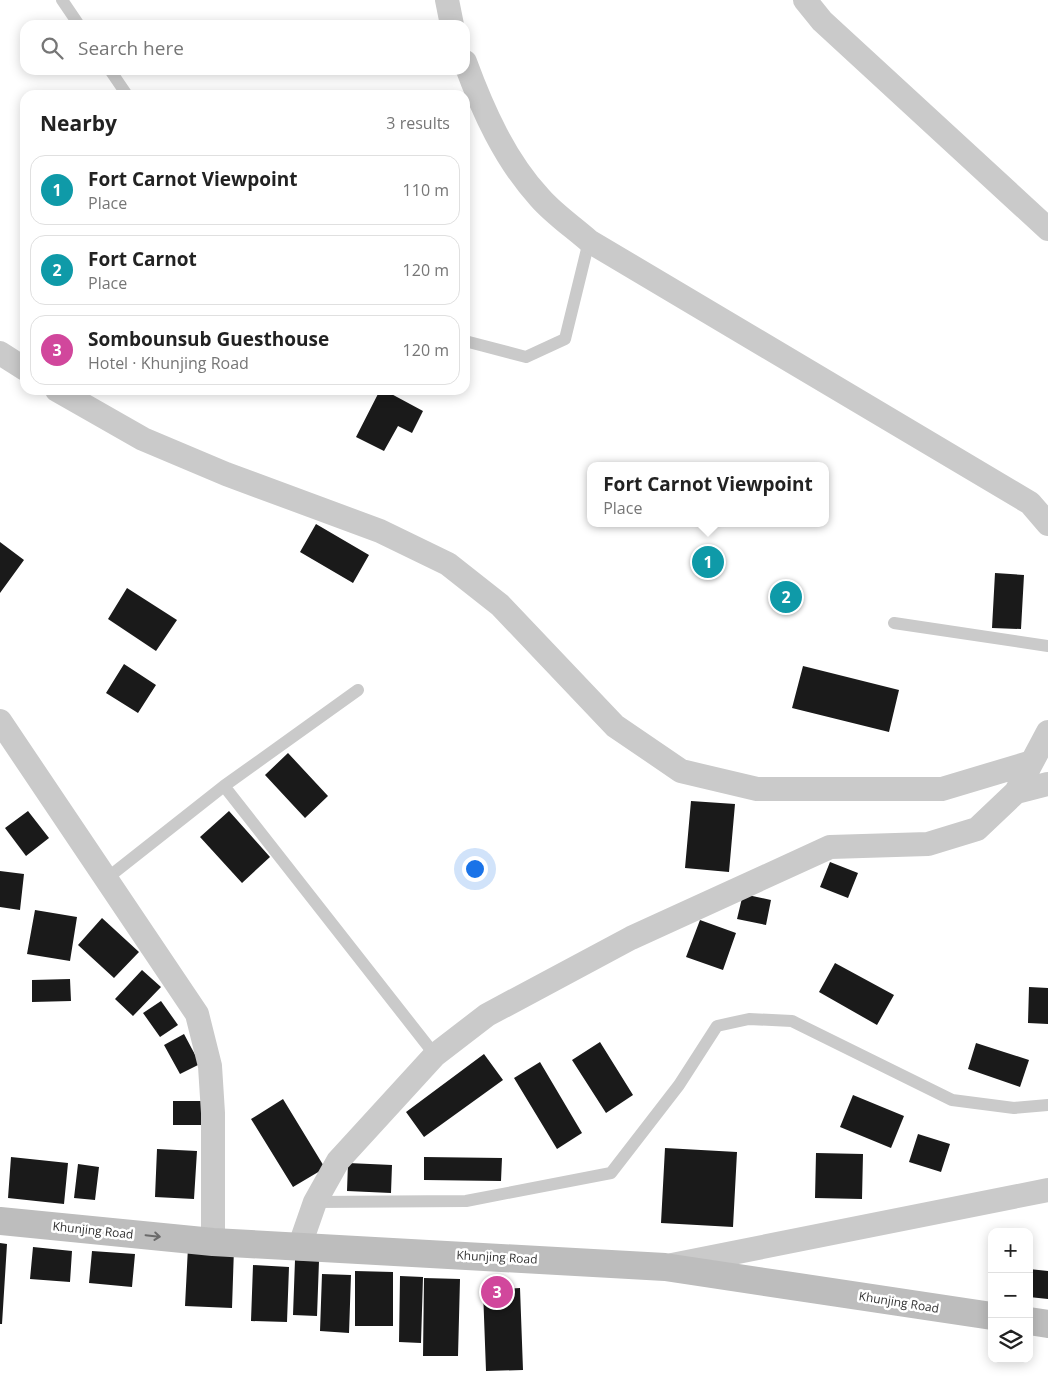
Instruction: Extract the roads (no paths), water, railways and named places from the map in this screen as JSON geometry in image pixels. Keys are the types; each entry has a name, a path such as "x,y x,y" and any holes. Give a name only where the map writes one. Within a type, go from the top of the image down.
{"main road":[{"name":"Khunjing Road","path":"0,1221 213,1242 665,1267 988,1315"},
{"path":"1033,1322 1048,1324"}],"street":[{"path":"448,0 451,20"},
{"path":"805,0 822,21 1048,229"},
{"path":"470,75 480,102 513,165 541,199 589,241 1030,504 1048,524"},
{"path":"0,352 20,366"},
{"path":"66,395 143,439 226,474 380,531 448,564 500,605 616,726 681,771 757,789 942,789 1032,762"},
{"path":"0,721 197,1014 210,1066 213,1103 213,1242"},
{"path":"300,1246 315,1202 338,1161 435,1055 487,1015 631,938 830,847 928,844 977,829 1016,792 1048,732"},
{"path":"1016,792 1048,784"},
{"path":"665,1267 1048,1190"}],"lane":[{"path":"62,0 76,20"},
{"path":"113,75 124,90"},
{"path":"470,342 526,357 565,339 589,241"},
{"path":"894,623 1048,646"},
{"path":"106,879 224,786 358,690"},
{"path":"224,786 435,1055"},
{"path":"315,1202 466,1201 611,1173 679,1085 717,1026 749,1019 792,1021 952,1100 1014,1108 1048,1105"}],"place":[{"name":"Fort Carnot Viewpoint","path":"708,562"},
{"name":"Fort Carnot","path":"786,597"},
{"name":"Sombounsub Guesthouse","path":"497,1292"}]}
